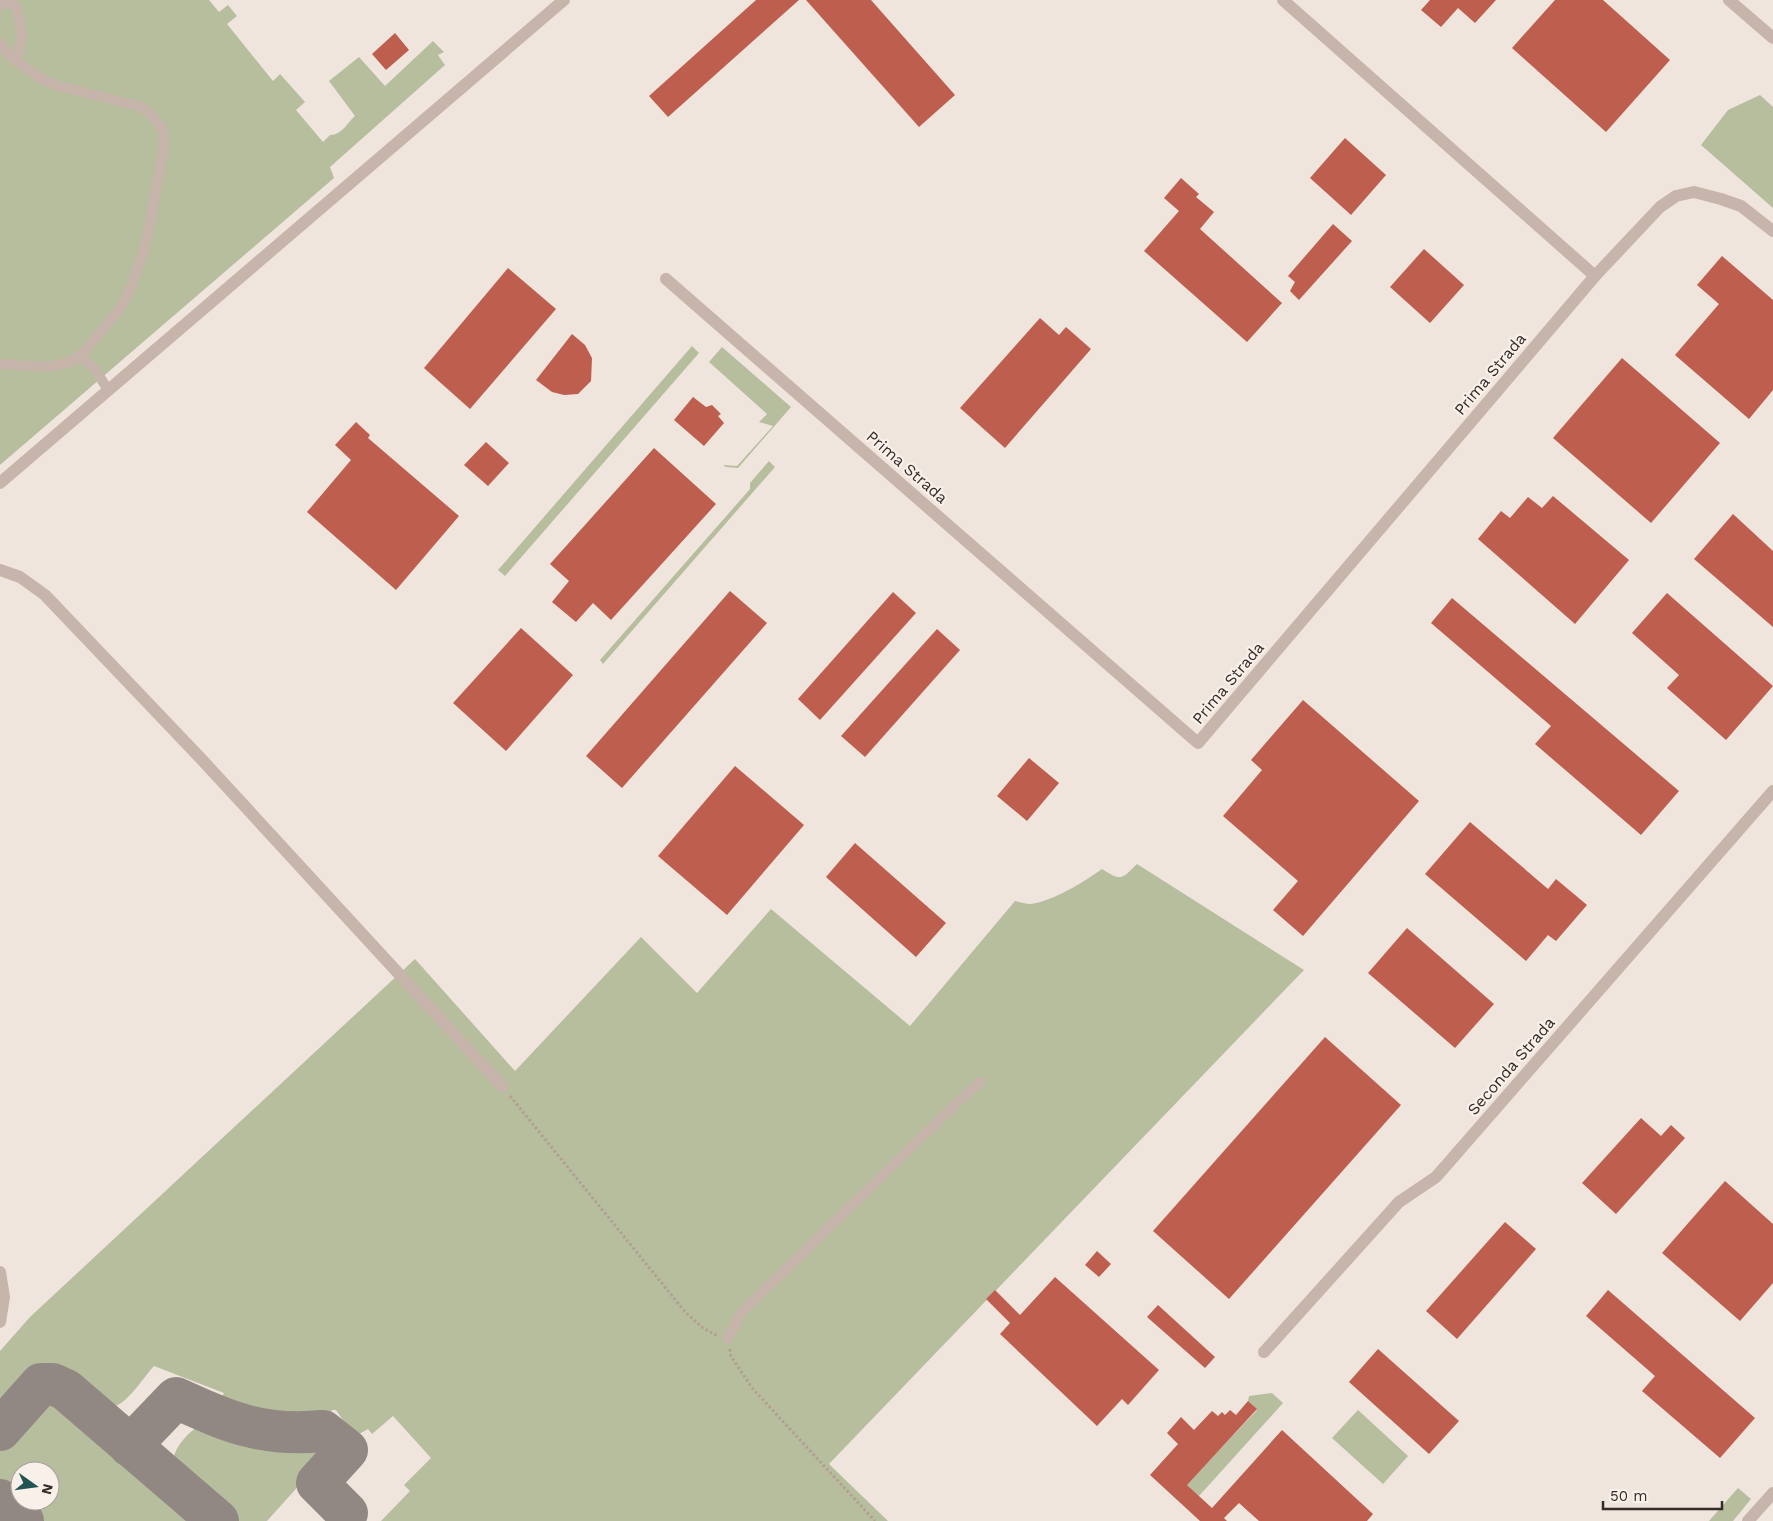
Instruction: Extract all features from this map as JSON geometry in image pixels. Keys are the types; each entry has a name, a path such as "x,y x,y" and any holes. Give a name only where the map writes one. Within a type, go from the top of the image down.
{"street":[{"path":"0,482 564,0"},
{"path":"1283,0 1595,276"},
{"path":"1729,0 1773,38"},
{"name":"Prima Strada","path":"666,279 1198,743 1595,276 1660,207 1676,196 1694,192 1741,206 1773,231"},
{"path":"0,570 20,577 45,595 205,763 502,1086"},
{"name":"Seconda Strada","path":"1264,1352 1399,1202 1436,1177 1773,791"},
{"path":"0,1272 4,1297 0,1322"},
{"path":"1748,1521 1773,1493"}],"lane":[{"path":"0,6 7,1 18,7 22,37 16,61"},
{"path":"0,43 10,56 41,79 59,86 142,107 157,121 163,132 164,146 146,243 132,285 120,309 80,356 66,363 46,367 0,364"},
{"path":"80,356 94,369 108,390"},
{"path":"728,1339 741,1313 980,1082"}],"path":[{"path":"502,1086 686,1313 703,1328 728,1339 731,1356 752,1388 876,1521"}],"green space":[{"path":"0,0 209,0 219,12 228,5 237,16 227,24 273,81 280,74 305,102 296,110 323,142 330,135 341,131 355,116 329,81 359,57 385,86 433,41 444,52 438,55 445,65 330,167 334,178 0,465"},
{"path":"1760,95 1773,107 1773,208 1701,145 1728,110"},
{"path":"692,346 699,353 505,576 498,570"},
{"path":"722,347 791,407 738,468 723,465 737,466 773,426 759,422 767,414 709,362"},
{"path":"769,461 775,467 603,664 600,660 750,489 750,483"},
{"path":"1137,864 1304,970 829,1464 888,1521 381,1521 410,1491 404,1485 431,1458 393,1416 372,1434 368,1429 359,1434 352,1430 336,1410 332,1410 331,1414 306,1416 298,1424 270,1419 224,1406 222,1397 224,1393 154,1366 123,1402 116,1406 106,1404 70,1374 59,1370 49,1370 30,1380 0,1412 0,1351 30,1317 415,959 515,1071 641,937 697,993 771,909 910,1026 1015,901 1029,904 1040,902 1068,890 1102,869 1113,876 1121,877"},
{"path":"1272,1393 1283,1403 1199,1496 1176,1475 1203,1467 1257,1410 1248,1401 1249,1396"},
{"path":"49,1395 61,1396 199,1521 37,1521 26,1511 60,1511 60,1461 10,1461 10,1497 0,1488 0,1449"},
{"path":"1358,1410 1408,1456 1383,1484 1332,1438"},
{"path":"201,1425 213,1426 236,1437 261,1444 312,1447 319,1454 320,1462 267,1521 237,1521 175,1466 174,1458 178,1447 192,1431"},
{"path":"1738,1488 1751,1499 1733,1521 1709,1521"}],"building":[{"path":"756,0 799,0 668,117 649,96"},
{"path":"806,0 871,0 955,95 919,127"},
{"path":"1430,0 1496,0 1475,23 1458,8 1441,27 1421,10"},
{"path":"1555,0 1603,0 1670,60 1606,132 1512,48"},
{"path":"395,33 409,50 386,70 372,54"},
{"path":"1345,138 1386,175 1351,215 1310,178"},
{"path":"1181,178 1199,194 1196,197 1214,212 1200,229 1282,303 1247,342 1144,251 1179,211 1164,198"},
{"path":"1333,224 1352,241 1299,300 1290,291 1295,282 1288,276"},
{"path":"1424,249 1464,285 1430,323 1390,287"},
{"path":"1722,256 1773,300 1773,390 1749,419 1675,355 1719,304 1697,285"},
{"path":"508,268 556,309 470,409 424,368"},
{"path":"1040,318 1059,335 1066,327 1091,349 1005,448 960,408"},
{"path":"572,334 585,345 592,358 591,381 578,394 564,395 552,392 536,380"},
{"path":"1622,358 1720,443 1651,523 1553,438"},
{"path":"693,397 706,407 712,405 721,414 718,416 724,423 704,446 674,420"},
{"path":"356,422 370,435 368,438 459,516 396,590 307,512 351,460 335,445"},
{"path":"486,442 509,463 488,486 464,465"},
{"path":"654,448 716,504 611,620 593,603 576,622 552,602 569,581 550,564"},
{"path":"1553,496 1629,560 1575,624 1478,539 1501,511 1510,518 1528,497 1542,508"},
{"path":"1733,514 1773,551 1773,627 1694,559"},
{"path":"730,591 767,623 622,788 586,756"},
{"path":"893,592 916,613 820,720 798,699"},
{"path":"1667,593 1773,686 1726,740 1667,688 1679,675 1632,633"},
{"path":"1452,598 1679,791 1641,835 1535,744 1551,726 1431,623"},
{"path":"521,628 573,675 506,751 453,703"},
{"path":"937,629 960,650 865,757 841,736"},
{"path":"1303,700 1419,801 1303,936 1273,910 1298,881 1223,816 1262,770 1251,760"},
{"path":"1029,758 1059,783 1027,821 997,796"},
{"path":"735,766 804,825 727,915 658,856"},
{"path":"1470,822 1548,889 1556,879 1587,905 1556,941 1548,935 1526,961 1425,874"},
{"path":"855,843 946,923 916,957 826,877"},
{"path":"1407,928 1494,1004 1455,1048 1368,973"},
{"path":"1325,1037 1401,1105 1229,1299 1153,1231"},
{"path":"1641,1118 1661,1136 1671,1125 1685,1138 1616,1214 1582,1183"},
{"path":"1725,1181 1773,1224 1773,1283 1740,1321 1662,1253"},
{"path":"1505,1222 1536,1249 1457,1339 1426,1311"},
{"path":"1097,1251 1111,1264 1099,1277 1085,1265"},
{"path":"1055,1277 1159,1370 1128,1405 1122,1399 1097,1426 1000,1334 1010,1323 986,1299 995,1290 1020,1315"},
{"path":"1608,1290 1755,1418 1720,1458 1642,1391 1655,1376 1586,1316"},
{"path":"1158,1305 1215,1357 1205,1368 1147,1317"},
{"path":"1378,1349 1459,1421 1429,1454 1349,1382"},
{"path":"1248,1401 1257,1409 1187,1485 1212,1508 1282,1430 1373,1514 1367,1521 1259,1521 1239,1503 1224,1518 1227,1521 1200,1521 1150,1475 1178,1444 1167,1433 1181,1417 1194,1430 1212,1411 1218,1416 1222,1412 1225,1415 1230,1410 1236,1415"}],"taxiway":[{"path":"0,1430 41,1384 53,1384 66,1390 218,1521"},
{"path":"130,1446 176,1398 246,1426 282,1432 323,1431 347,1450 317,1483 347,1513"},
{"path":"0,1500 23,1521"}]}
